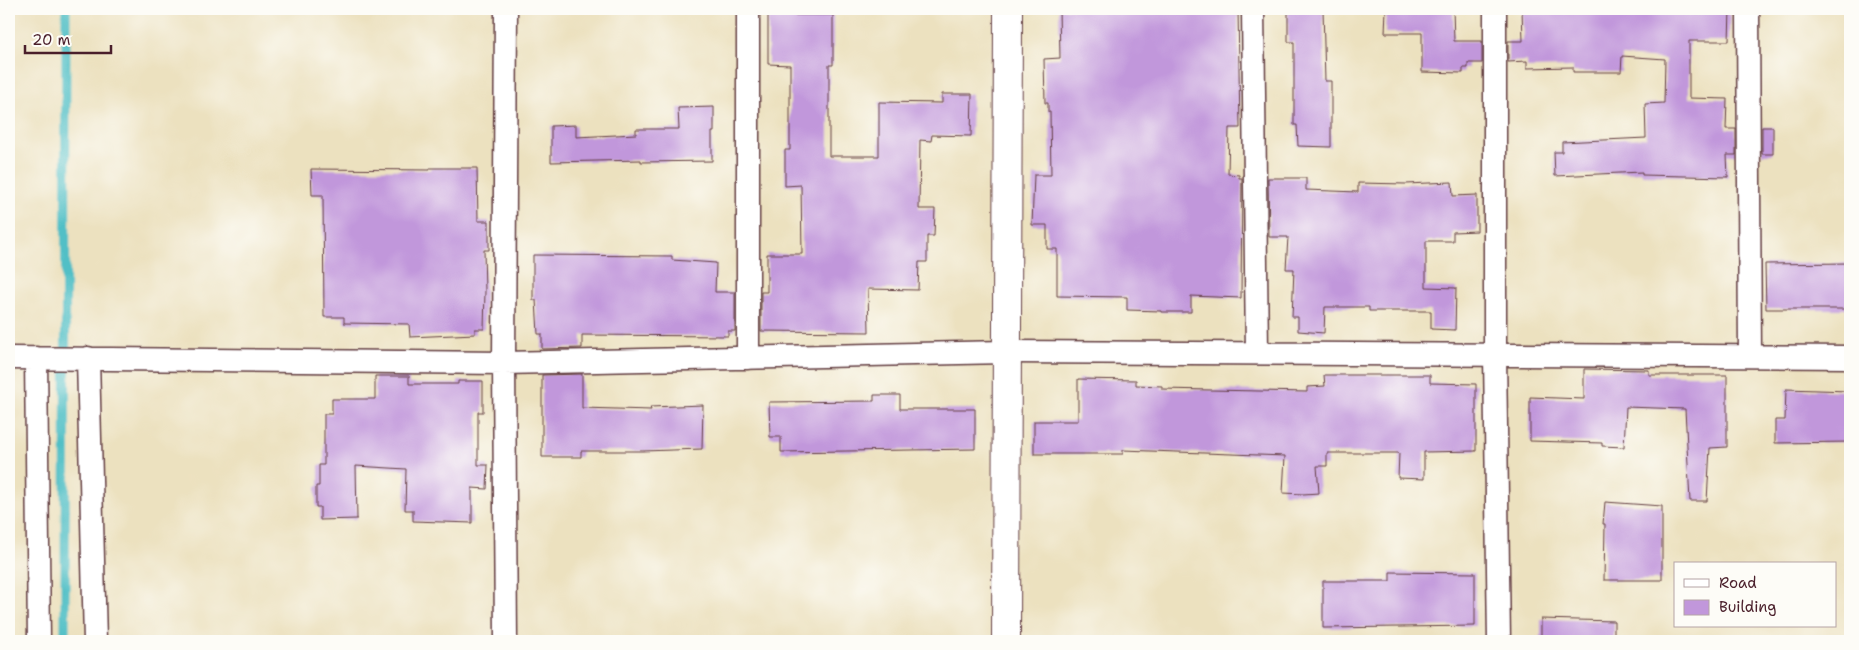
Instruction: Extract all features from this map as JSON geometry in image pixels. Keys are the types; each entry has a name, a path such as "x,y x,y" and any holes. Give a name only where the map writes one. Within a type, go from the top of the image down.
{"street":[{"path":"506,9 504,363 506,641"},
{"path":"748,9 748,358"},
{"path":"1006,641 1008,9"},
{"path":"1253,9 1257,353"},
{"path":"1495,9 1495,354 1499,641"},
{"path":"1748,9 1750,356"},
{"path":"9,358 504,363 1006,352 1850,357"},
{"path":"36,358 39,641"},
{"path":"88,358 94,641"}],"building":[{"path":"1059,9 1238,9 1240,128 1229,128 1228,174 1239,175 1239,178 1242,178 1241,298 1191,296 1191,312 1161,312 1127,310 1127,297 1057,296 1057,249 1047,249 1047,225 1032,225 1034,175 1051,175 1050,112 1048,112 1048,103 1045,103 1044,59 1060,58"},
{"path":"1288,9 1323,9 1325,81 1331,81 1331,147 1298,146 1297,125 1294,125 1294,42 1288,42"},
{"path":"1386,9 1453,9 1454,41 1482,41 1482,63 1468,63 1468,68 1463,68 1463,73 1422,72 1422,33 1385,33"},
{"path":"1522,9 1730,9 1729,41 1689,41 1689,98 1727,99 1726,129 1736,129 1736,155 1727,155 1728,177 1642,175 1642,172 1555,176 1554,152 1562,152 1562,142 1646,138 1645,104 1664,103 1665,59 1622,56 1621,72 1573,72 1573,67 1527,68 1527,61 1508,62 1508,41 1523,41"},
{"path":"768,15 833,15 833,65 829,65 829,156 879,156 879,102 942,103 942,94 972,94 971,136 932,135 931,141 920,140 919,209 935,209 934,236 927,236 927,262 919,262 918,290 868,289 869,332 761,331 761,292 767,292 767,254 802,254 801,185 785,186 785,150 790,150 790,65 768,64"},
{"path":"714,107 712,161 551,162 551,126 576,125 576,137 636,134 636,129 679,129 678,108"},
{"path":"1762,127 1773,127 1773,154 1762,154"},
{"path":"430,168 477,168 478,221 489,221 489,250 484,250 484,329 475,329 475,334 410,337 409,324 344,323 344,317 324,317 323,195 312,195 311,169 430,170"},
{"path":"1268,178 1306,178 1306,190 1358,192 1358,183 1406,184 1452,182 1453,196 1477,195 1477,231 1453,232 1453,241 1426,241 1426,287 1456,288 1455,330 1431,329 1431,311 1369,311 1369,307 1325,307 1324,333 1298,331 1298,317 1292,317 1294,269 1286,269 1288,237 1269,237"},
{"path":"533,255 672,256 672,260 716,263 715,292 735,292 735,331 728,331 728,336 582,335 582,348 542,349 542,334 538,334 536,300 533,300"},
{"path":"1850,263 1850,309 1766,309 1765,264"},
{"path":"1584,369 1649,370 1649,375 1727,375 1727,447 1710,448 1707,501 1690,501 1685,409 1626,407 1624,447 1602,446 1602,443 1530,441 1530,397 1584,399"},
{"path":"582,374 582,408 651,410 650,407 703,405 702,449 581,451 581,457 542,457 542,375"},
{"path":"1324,375 1430,375 1430,383 1476,384 1476,451 1424,452 1424,479 1398,478 1399,453 1327,453 1327,466 1317,466 1319,493 1303,494 1283,493 1285,456 1123,450 1123,454 1034,454 1034,421 1078,421 1078,379 1136,380 1136,385 1162,386 1162,389 1307,392 1307,387 1325,386"},
{"path":"375,376 409,376 409,384 458,384 458,381 483,381 483,412 478,412 478,465 488,465 487,489 472,488 472,523 413,521 413,510 405,510 406,469 356,466 357,519 320,520 320,507 316,507 316,486 319,486 319,465 324,465 324,414 332,414 332,399 375,399"},
{"path":"1786,389 1850,391 1850,442 1775,443 1775,420 1785,420"},
{"path":"874,395 900,395 900,409 975,409 975,449 781,452 781,437 770,437 769,402 874,401"},
{"path":"1605,502 1662,506 1662,580 1604,580 1605,524 1603,524"},
{"path":"1390,572 1475,573 1475,626 1323,628 1323,581 1390,581"},
{"path":"1541,619 1614,621 1614,641 1541,641"}],"waterway":[{"path":"65,641 66,9"}]}
